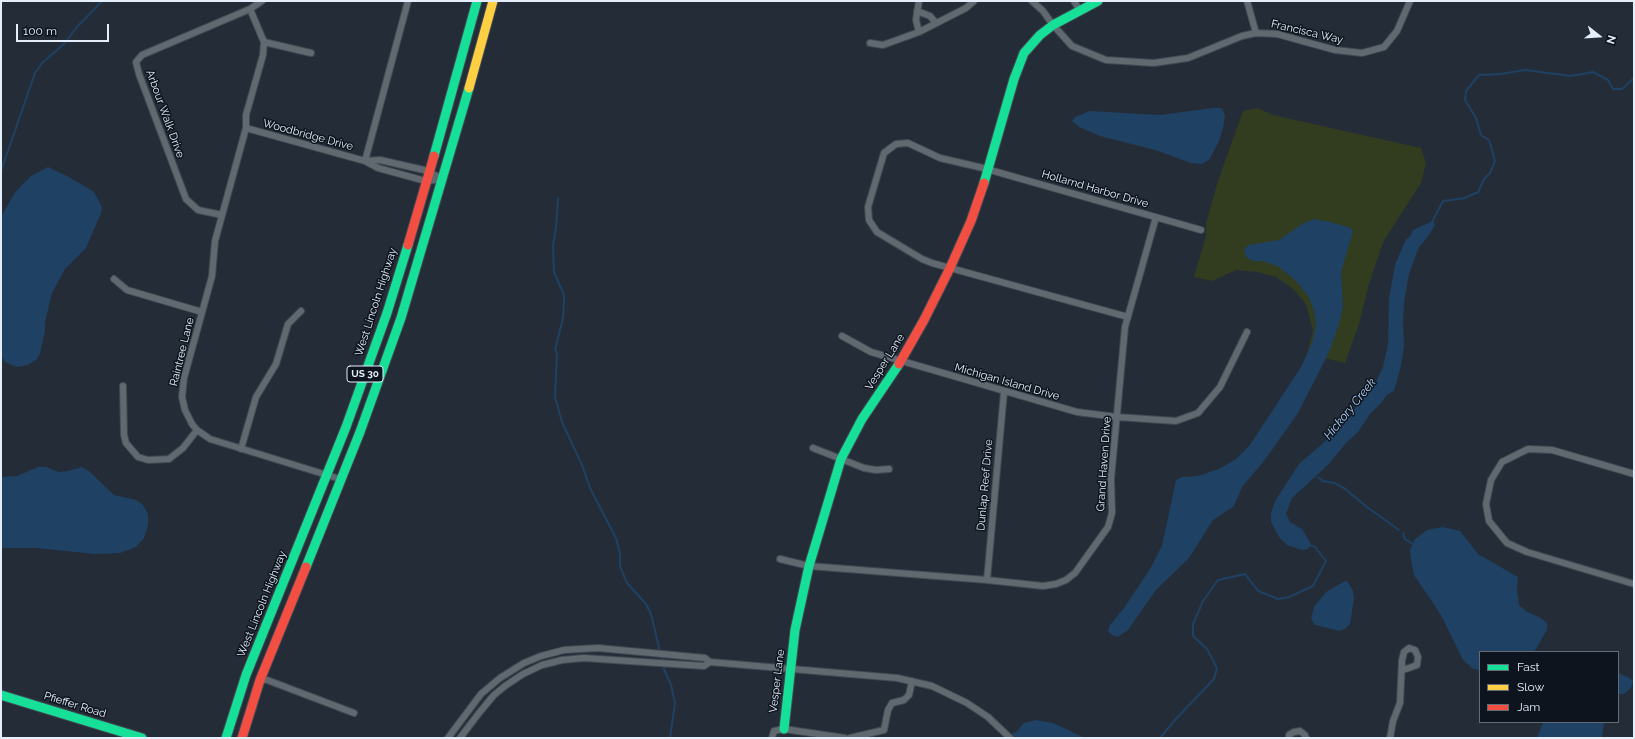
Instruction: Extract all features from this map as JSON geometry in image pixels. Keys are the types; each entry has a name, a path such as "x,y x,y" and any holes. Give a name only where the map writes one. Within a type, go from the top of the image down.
{"main road":[{"name":"West Lincoln Highway","path":"226,738 246,675 346,427 387,313 430,172 477,1"},
{"name":"US 30","path":"242,738 260,680 367,411 401,318 443,179 493,1"},
{"name":"Vesper Lane","path":"784,729 795,630 809,566 841,460 862,419 900,362 924,320 950,268 971,221 1014,79 1024,52 1040,35 1053,25 1098,1"},
{"name":"Pfieffer Road","path":"1,694 142,738"}],"street":[{"name":"Arbour Walk Drive","path":"222,215 198,210 186,199 139,74 136,62 142,55 250,9 262,1"},
{"path":"365,161 408,1"},
{"path":"919,1 916,20 919,32"},
{"path":"870,43 883,46 919,32 966,8 974,1"},
{"name":"Francisca Way","path":"1032,1 1043,11 1053,25 1072,46 1106,60 1132,63 1154,63 1188,58 1242,36 1256,32 1277,34 1335,50 1362,53 1384,47 1397,31 1410,1"},
{"path":"1074,1 1080,11"},
{"path":"1247,1 1256,32"},
{"path":"250,9 264,42 311,53"},
{"path":"917,11 930,16 936,23"},
{"name":"Raintree Lane","path":"264,42 263,55 246,115 246,128 213,247 211,280 184,378 182,391 185,410 192,424 197,430 216,442 340,479"},
{"name":"Woodbridge Drive","path":"246,128 365,161 378,168 427,181 443,179"},
{"name":"Hollarnd Harbor Drive","path":"950,268 922,259 882,235 869,220 868,208 881,159 884,153 892,145 908,143 940,158 986,169 1202,230"},
{"name":"Woodbridge Drive","path":"365,161 380,160 430,172 443,179"},
{"name":"Grand Haven Drive","path":"780,559 809,566 987,580 1043,586 1056,584 1066,580 1075,573 1108,527 1112,513 1111,479 1123,342 1128,317 1156,217"},
{"path":"950,268 1128,317"},
{"path":"114,279 127,290 202,312"},
{"path":"241,449 256,397 276,364 288,324 301,311"},
{"name":"Michigan Island Drive","path":"842,336 871,352 900,362 1077,412 1117,418 1176,421 1198,413 1220,388 1247,332"},
{"path":"122,386 124,435 126,443 138,457 148,460 169,459 183,448 197,430"},
{"name":"Dunlap Reef Drive","path":"987,580 1004,392"},
{"path":"813,448 864,468 876,470 889,469"},
{"path":"1634,474 1552,450 1528,449 1502,462 1491,480 1486,504 1489,521 1507,543 1527,552 1634,584"},
{"path":"448,738 481,694 500,678 524,663 541,656 564,650 598,648 705,658 710,662 897,678 912,681 932,686 962,700 988,717 1010,738"},
{"path":"460,738 479,713 505,686 523,674 542,665 562,660 584,658 704,666 710,662"},
{"path":"1390,738 1393,721 1400,703 1402,670"},
{"path":"260,680 267,680 354,713"},
{"path":"850,738 884,730 888,710 892,703 904,700 909,695 912,681"},
{"path":"772,738 774,731 784,729 845,738"},
{"path":"1288,738 1294,732 1300,731 1306,738"}],"green space":[{"path":"1257,108 1273,115 1421,148 1426,163 1421,183 1383,242 1369,284 1359,324 1345,363 1307,354 1313,330 1306,304 1293,289 1276,277 1257,272 1236,270 1212,281 1194,277 1206,236 1206,223 1218,181 1243,111"}],"water":[{"path":"1220,108 1223,110 1225,116 1223,128 1219,141 1209,160 1202,164 1191,163 1155,150 1100,136 1079,127 1072,121 1075,117 1090,111 1160,115"},
{"path":"48,167 69,177 94,192 102,207 101,213 86,248 65,269 52,293 45,322 45,331 40,354 36,360 28,365 17,367 5,362 1,355 1,217 14,194 20,187 31,176"},
{"path":"1314,219 1351,228 1353,231 1341,272 1343,306 1339,324 1330,350 1298,413 1264,461 1242,487 1234,506 1213,520 1189,558 1156,590 1128,630 1118,637 1112,635 1108,631 1110,625 1124,608 1150,569 1162,546 1176,480 1182,477 1198,476 1219,469 1236,459 1250,445 1301,367 1312,343 1316,325 1314,311 1309,297 1296,281 1279,267 1263,261 1253,261 1246,257 1244,250 1248,245 1279,240 1302,224"},
{"path":"1433,221 1435,225 1419,247 1409,274 1404,303 1404,346 1401,366 1394,391 1387,395 1370,414 1358,432 1346,443 1329,464 1292,498 1286,514 1290,522 1302,529 1311,544 1308,549 1302,550 1287,545 1279,537 1271,522 1271,513 1275,501 1299,464 1337,431 1376,382 1383,367 1388,345 1389,298 1395,265 1406,239 1410,237 1413,230"},
{"path":"38,467 46,467 59,472 81,467 89,471 114,495 136,500 143,505 148,514 148,525 144,538 136,547 120,553 95,554 36,548 1,548 1,477 17,476"},
{"path":"1443,527 1460,531 1478,554 1518,577 1517,589 1519,605 1527,612 1539,617 1547,623 1547,630 1535,651 1479,651 1479,671 1472,668 1463,660 1441,615 1414,575 1410,550 1415,539 1427,530"},
{"path":"1345,581 1348,582 1353,591 1354,599 1350,624 1340,631 1315,625 1311,619 1314,607 1326,592"},
{"path":"1619,673 1633,681 1631,688 1624,694 1619,694"},
{"path":"1036,720 1053,723 1085,738 1001,738 1016,732 1024,723"},
{"path":"1543,723 1604,723 1602,738 1537,738"}],"waterway":[{"path":"1,171 35,73 42,63 64,44 77,27 102,1"},
{"name":"Hickory Creek","path":"1432,222 1443,201 1465,198 1478,192 1484,179 1490,173 1495,161 1489,140 1481,135 1476,118 1465,100 1466,91 1479,75 1501,74 1525,70 1571,76 1593,72 1608,80 1613,89 1622,89 1634,78"},
{"path":"558,198 553,246 554,272 564,295 564,301 563,318 555,350 557,353 555,397 562,422 582,465 590,488 616,538 620,554 620,566 627,583 646,604 651,614 660,652"},
{"path":"1318,477 1323,481 1334,483 1344,488 1399,530"},
{"path":"1403,533 1405,539 1413,544"},
{"name":"Hickory Creek","path":"1160,738 1214,679 1217,668 1207,649 1193,636 1193,624 1203,601 1218,580 1245,574 1258,591 1278,599 1289,597 1313,586 1326,561 1315,547 1309,545"},
{"path":"662,656 664,669 671,685 675,703 670,738"}],"traffic: fast":[{"path":"434,156 477,1"},
{"path":"984,183 1014,79 1024,53 1040,35 1053,25 1098,1"},
{"path":"306,567 360,432 401,318 469,88"},
{"path":"226,738 246,675 346,427 387,313 408,245"},
{"path":"784,729 795,630 809,566 841,459 862,419 899,364"},
{"path":"1,695 142,738"}],"traffic: slow":[{"path":"469,88 493,1"}],"traffic: jam":[{"path":"408,245 434,156"},
{"path":"899,364 924,320 950,268 971,221 984,183"},
{"path":"242,738 260,680 306,567"}]}
